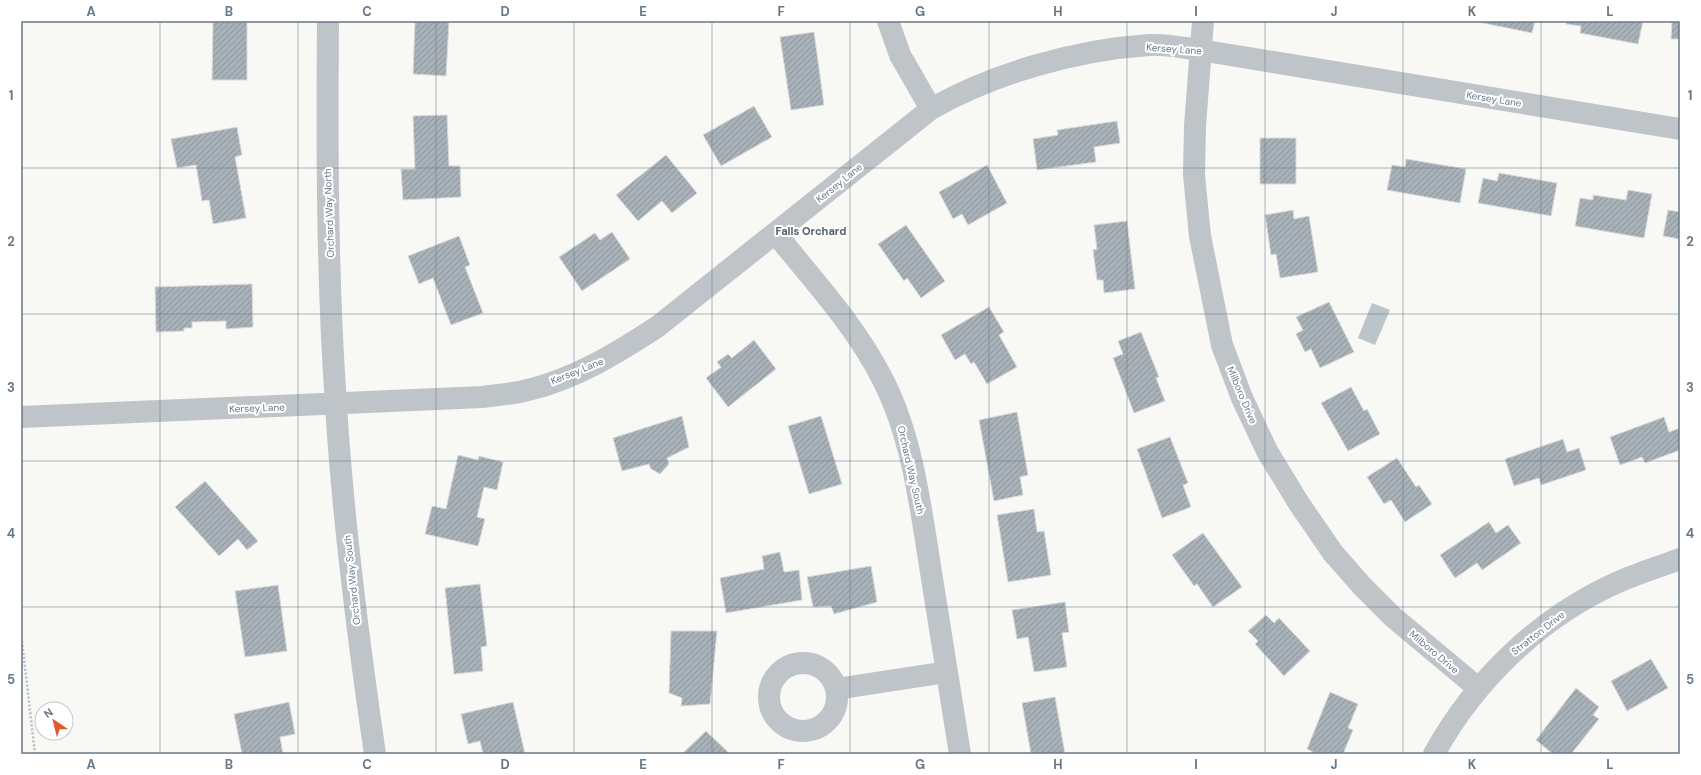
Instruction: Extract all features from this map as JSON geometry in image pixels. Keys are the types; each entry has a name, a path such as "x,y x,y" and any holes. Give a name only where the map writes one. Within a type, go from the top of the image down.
{"street":[{"name":"Orchard Way North","path":"328,21 327,184 336,404"},
{"path":"888,21 900,55 931,109"},
{"name":"Milboro Drive","path":"1202,21 1195,126 1194,175 1200,236 1222,345 1242,398 1267,451 1298,502 1333,553 1362,586 1393,617 1478,688"},
{"name":"Kersey Lane","path":"21,418 482,397 528,390 574,374 609,358 657,327 776,234 931,109 956,95 1045,63 1107,50 1150,45 1200,50 1680,129"},
{"name":"Orchard Way South","path":"776,234 848,324 882,378 894,403 908,446 918,490 960,754"},
{"name":"Orchard Way South","path":"336,404 354,611 375,754"},
{"name":"Stratton Drive","path":"1434,754 1453,723 1478,688 1517,649 1538,631 1579,602 1622,580 1680,559"},
{"path":"836,689 947,672"}],"path":[{"path":"21,633 35,754"}],"shaded area":[{"path":"1372,303 1390,310 1375,345 1358,338"}],"building":[{"path":"415,21 449,21 446,76 413,74"},
{"path":"1473,21 1535,21 1532,33"},
{"path":"1567,21 1643,21 1638,44 1580,33 1581,26 1566,24"},
{"path":"1672,21 1680,21 1680,39 1671,39"},
{"path":"213,22 247,22 247,80 212,80"},
{"path":"814,32 824,105 791,110 780,37"},
{"path":"754,106 772,137 721,166 703,135"},
{"path":"447,115 449,166 460,166 461,197 403,200 401,169 415,169 413,116"},
{"path":"1117,121 1120,143 1094,147 1096,162 1037,170 1033,139 1058,135 1057,130"},
{"path":"237,127 242,155 235,157 246,218 213,224 209,200 202,201 196,165 177,168 171,139"},
{"path":"1260,138 1296,138 1296,184 1260,184"},
{"path":"666,155 697,193 672,213 662,201 638,221 616,195"},
{"path":"1406,159 1466,169 1460,203 1387,190 1392,165 1405,167"},
{"path":"987,165 1007,203 968,225 962,214 953,219 939,192"},
{"path":"1499,173 1557,183 1551,216 1478,203 1483,178 1497,181"},
{"path":"1628,190 1652,194 1644,238 1575,226 1580,198 1593,200 1593,195 1626,200"},
{"path":"1293,210 1294,219 1309,216 1318,272 1280,278 1276,254 1271,255 1265,215"},
{"path":"1668,210 1680,212 1680,239 1663,236"},
{"path":"1127,221 1135,289 1104,293 1103,280 1097,280 1093,250 1097,249 1094,225"},
{"path":"906,225 945,281 921,298 907,278 904,281 878,244"},
{"path":"612,232 630,259 582,291 559,257 595,233 600,240"},
{"path":"459,236 470,265 465,267 483,313 451,325 433,278 419,284 408,256"},
{"path":"252,284 253,327 226,329 226,321 192,322 192,328 184,328 184,331 156,332 155,287"},
{"path":"1329,302 1354,352 1320,368 1311,349 1305,352 1296,334 1303,330 1296,317"},
{"path":"989,307 1004,332 999,335 1017,367 987,384 974,362 971,364 965,354 955,360 941,335"},
{"path":"1141,332 1159,377 1156,378 1165,401 1134,413 1113,358 1123,354 1118,341"},
{"path":"754,340 776,369 728,407 706,378 721,367 717,362 728,354 732,358"},
{"path":"1351,387 1364,411 1367,409 1380,434 1348,451 1321,403"},
{"path":"1017,412 1028,475 1020,477 1023,495 994,501 979,420"},
{"path":"682,416 689,447 667,458 669,464 660,474 651,469 649,464 622,471 613,438"},
{"path":"821,416 842,484 809,494 788,426"},
{"path":"1664,417 1669,432 1680,428 1680,450 1645,463 1642,457 1620,465 1610,437"},
{"path":"1170,437 1188,483 1183,485 1191,507 1162,518 1137,449"},
{"path":"1563,439 1567,452 1579,448 1586,470 1541,485 1539,478 1514,486 1505,459"},
{"path":"458,455 478,460 479,456 503,462 497,490 484,487 477,517 485,519 478,546 425,534 432,506 446,509"},
{"path":"1397,458 1416,487 1419,485 1432,504 1405,522 1391,500 1384,504 1367,477"},
{"path":"205,481 258,541 247,550 238,539 219,556 175,507"},
{"path":"1034,509 1037,532 1044,531 1051,575 1008,582 997,515"},
{"path":"1489,522 1496,533 1508,525 1521,543 1482,570 1477,563 1455,578 1440,555"},
{"path":"1203,533 1242,587 1213,607 1197,584 1194,586 1172,555"},
{"path":"780,552 784,572 799,570 802,600 726,613 720,578 764,569 762,556"},
{"path":"871,566 877,602 834,614 831,606 813,607 807,577"},
{"path":"480,584 487,646 481,647 483,671 454,674 445,588"},
{"path":"278,585 287,651 245,657 235,591"},
{"path":"1065,602 1069,632 1062,633 1067,667 1034,672 1028,637 1017,639 1012,610"},
{"path":"1266,615 1274,623 1279,618 1310,651 1284,676 1255,644 1258,641 1248,631"},
{"path":"671,631 717,631 710,704 681,706 682,698 669,693"},
{"path":"1651,659 1668,688 1627,711 1611,681"},
{"path":"1576,688 1599,707 1593,715 1599,719 1571,754 1553,754 1536,740"},
{"path":"1330,692 1358,704 1348,728 1353,730 1343,754 1312,754 1313,752 1307,749"},
{"path":"1055,697 1065,754 1031,754 1022,703"},
{"path":"289,702 295,734 280,737 283,754 242,754 234,714"},
{"path":"513,702 525,754 483,754 480,741 468,744 461,714"},
{"path":"706,731 730,754 682,754"}],"district":[{"name":"Falls Orchard","path":"811,231"}]}
